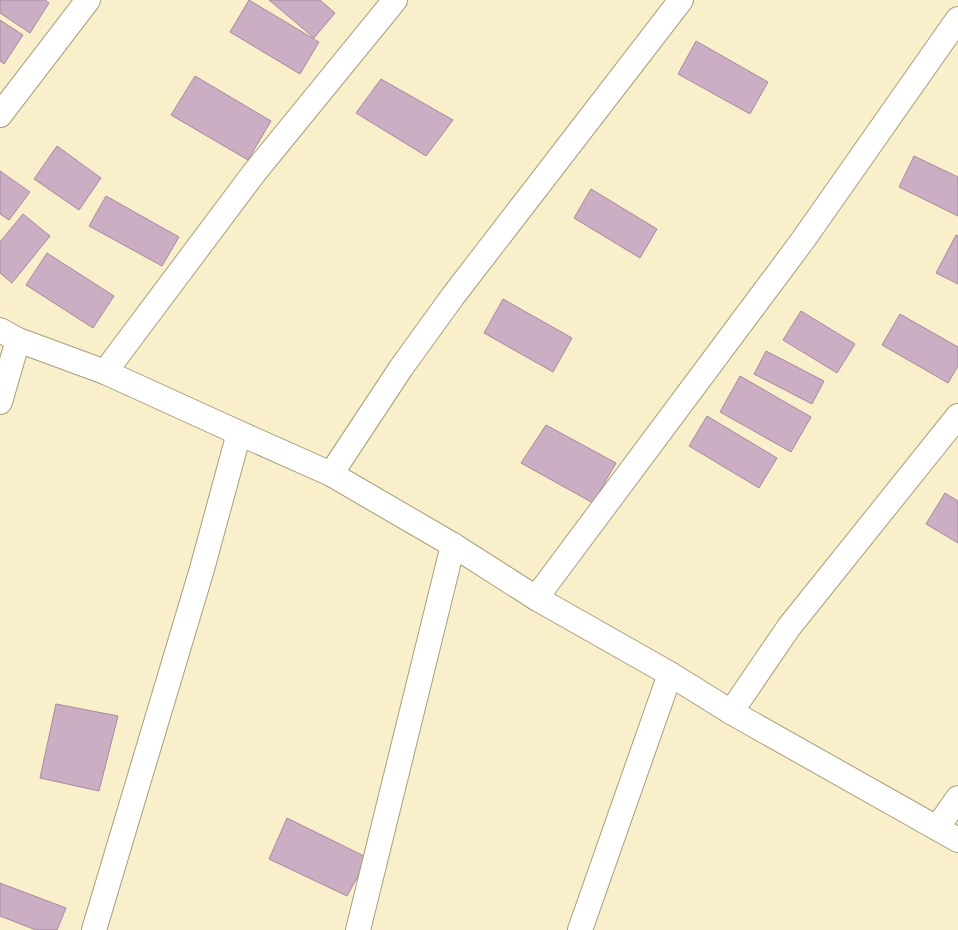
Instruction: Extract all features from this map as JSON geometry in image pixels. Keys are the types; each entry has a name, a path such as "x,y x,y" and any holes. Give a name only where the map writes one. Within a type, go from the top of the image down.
{"street":[{"path":"0,115 88,0"},
{"path":"105,372 254,174 395,0"},
{"path":"331,474 401,368 453,296 681,0"},
{"path":"536,598 803,240 958,19"},
{"path":"0,402 9,335 105,372 331,474 453,545 536,598 670,674 731,712 958,840"},
{"path":"731,712 789,627 958,416"},
{"path":"94,930 202,569 239,434"},
{"path":"358,930 453,545"},
{"path":"580,930 670,674"},
{"path":"937,828 958,798"}],"building":[{"path":"0,0 45,0 49,3 30,33 0,13"},
{"path":"249,0 319,42 300,74 230,32"},
{"path":"269,0 320,0 335,13 314,38"},
{"path":"0,20 23,35 4,64 0,61"},
{"path":"696,41 768,82 750,114 678,74"},
{"path":"195,76 271,121 248,160 171,115"},
{"path":"381,79 453,120 426,156 356,113"},
{"path":"57,146 101,178 79,210 34,179"},
{"path":"914,156 958,177 958,216 899,187"},
{"path":"0,171 30,192 9,220 0,214"},
{"path":"591,189 657,229 640,258 574,218"},
{"path":"106,196 179,237 162,266 89,226"},
{"path":"23,214 50,236 12,283 0,273 0,242"},
{"path":"956,235 958,236 958,284 936,273"},
{"path":"47,253 114,296 93,328 26,285"},
{"path":"503,299 572,338 553,372 484,333"},
{"path":"801,311 855,344 837,373 783,340"},
{"path":"900,314 958,347 958,366 948,383 882,345"},
{"path":"766,351 824,381 812,404 754,374"},
{"path":"740,376 811,417 791,452 720,412"},
{"path":"707,416 777,458 759,488 689,446"},
{"path":"546,425 616,463 593,503 521,463"},
{"path":"945,493 958,501 958,543 926,524"},
{"path":"56,704 118,716 99,791 40,778"},
{"path":"287,818 368,858 347,896 269,859"},
{"path":"0,883 66,908 57,930 36,930 0,916"}]}
